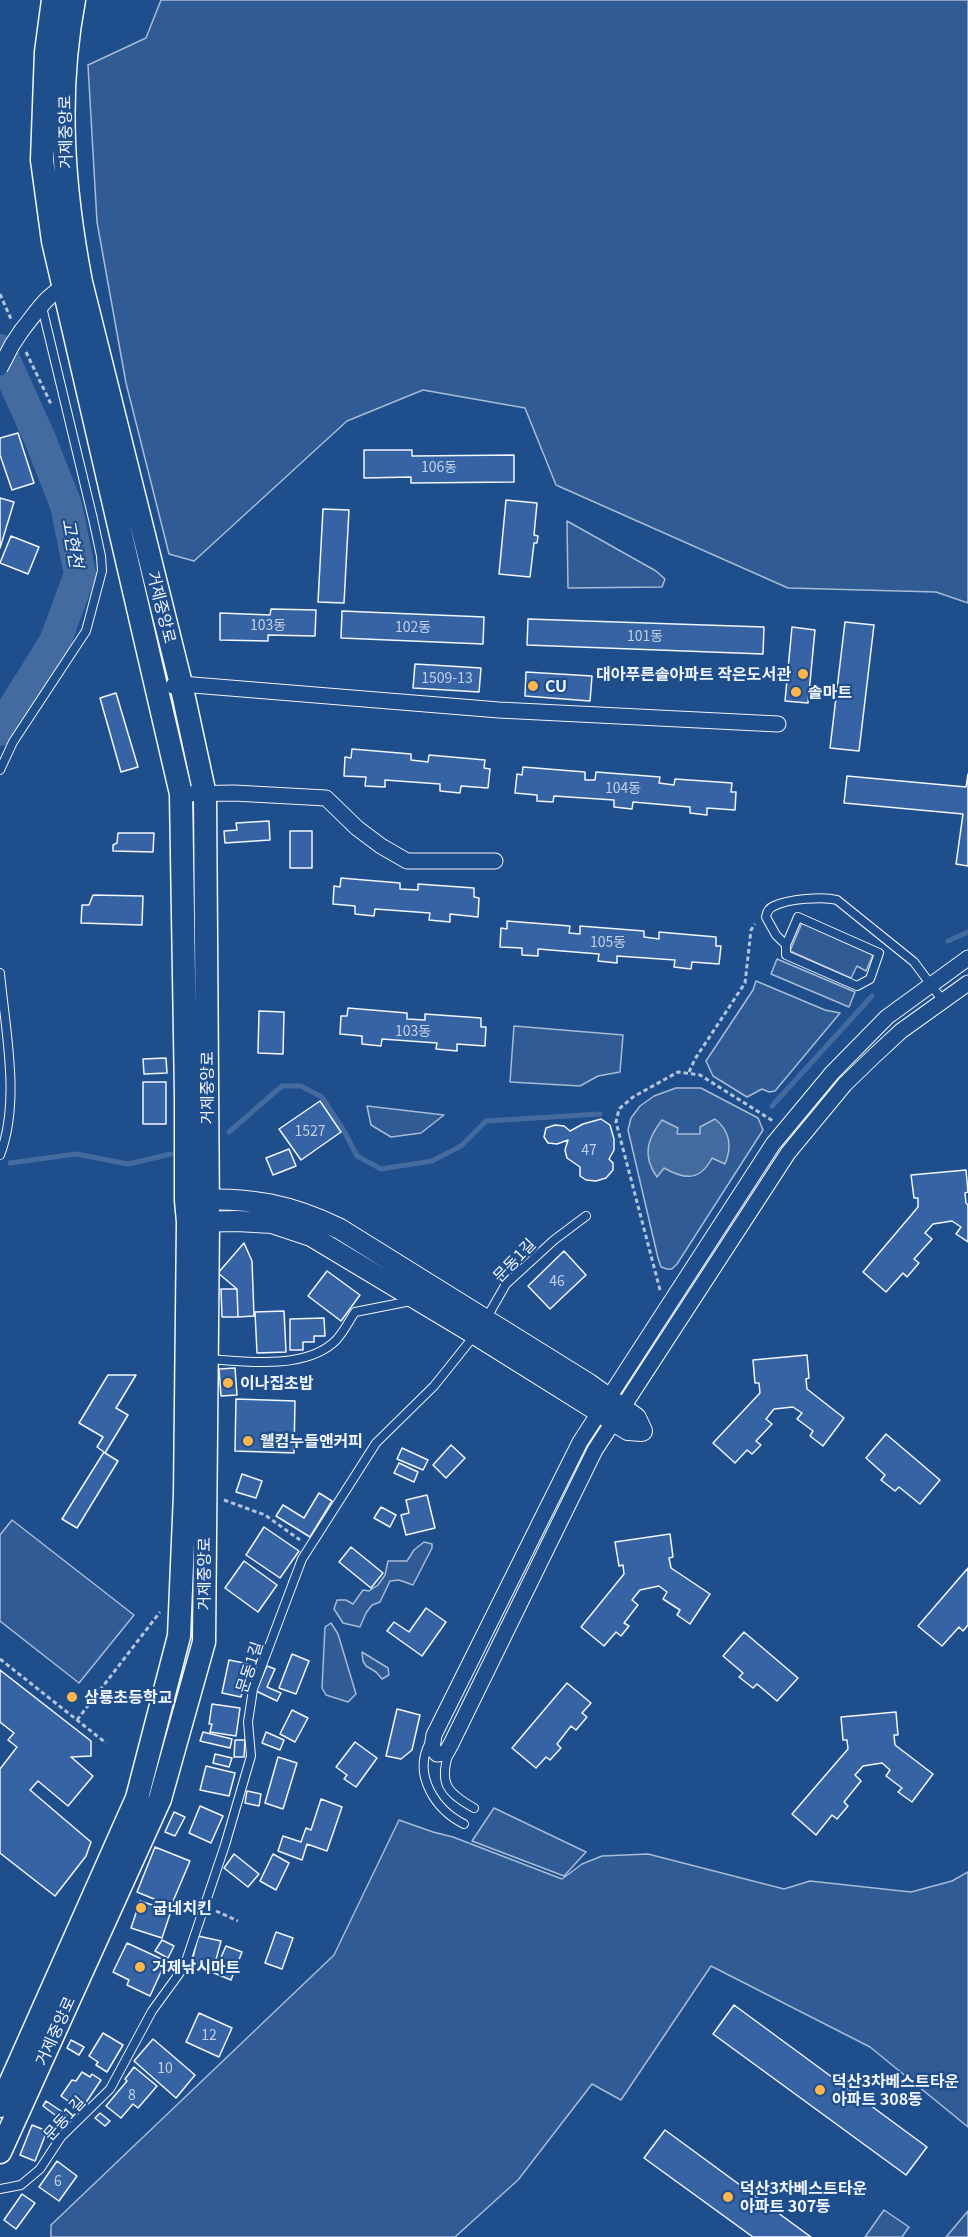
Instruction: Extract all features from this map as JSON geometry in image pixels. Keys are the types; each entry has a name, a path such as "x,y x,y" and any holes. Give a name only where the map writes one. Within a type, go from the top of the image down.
{"main road":[{"name":"거제중앙로","path":"2,2099 137,1798 179,1636 197,1211 207,1161 205,795 181,684 72,284 53,241 42,159 46,52 53,0"},
{"name":"거제중앙로","path":"2,2144 160,1799 204,1642 207,1284 197,1211 186,1096 181,794 72,284 70,227 62,137 68,33 74,0"}],"street":[{"path":"0,368 20,333 41,305 72,284"},
{"path":"157,688 181,684 499,710 778,724"},
{"path":"181,794 234,793 326,798 357,828 381,846 407,861 495,861"},
{"path":"968,958 881,1024 832,1073 773,1144 611,1410 595,1450 451,1744 446,1753 437,1754 432,1748 434,1735 580,1442 611,1410 788,1153 845,1084 901,1031 968,983"},
{"path":"207,1161 215,1185 238,1211 311,1236 418,1299 481,1326"},
{"path":"197,1211 238,1211 271,1203 311,1215 340,1229 481,1326 611,1410"},
{"path":"207,1284 211,1273 213,1245 238,1211"}],"lane":[{"path":"0,770 13,742 86,631 102,571 93,519 41,305"},
{"path":"786,945 798,917 879,953 870,979 857,986 786,955 786,945 776,935 766,917 767,910 786,902 829,898 837,900 914,962 942,1001"},
{"path":"0,973 9,1062 10,1101 9,1125 0,1155"},
{"name":"문동1길","path":"0,2189 21,2185 40,2169 61,2137 110,2089 152,2011 184,1967 225,1845 251,1756 248,1722 253,1689 302,1559 376,1443 434,1386 481,1326 506,1284 554,1240 586,1216"},
{"path":"205,1358 241,1362 302,1360 333,1343 355,1312 418,1299"},
{"path":"434,1735 423,1758 427,1783 440,1807 452,1818 464,1824"},
{"path":"451,1744 443,1772 445,1780 458,1798 474,1808"}],"path":[{"path":"0,294 53,408"},
{"path":"688,1072 745,983 752,930 758,921 766,917"},
{"path":"662,1295 616,1122 617,1113 622,1105 678,1072 688,1072 700,1075 777,1124"},
{"path":"223,1500 265,1515 310,1547"},
{"path":"77,1720 164,1607"},
{"path":"0,1659 106,1743"},
{"path":"203,1906 238,1921"}],"shaded area":[{"path":"161,0 968,0 968,603 936,592 788,588 556,485 525,408 423,390 347,421 194,561 169,554 126,383 97,222 88,65 146,38"},
{"path":"567,521 656,571 665,579 662,587 568,588"},
{"path":"802,923 873,955 866,971 857,966 851,978 790,951"},
{"path":"777,959 855,992 849,1007 771,974"},
{"path":"756,981 825,1010 840,1013 775,1091 769,1092 762,1089 747,1097 713,1076 706,1061 753,990"},
{"path":"514,1026 623,1035 620,1072 598,1076 580,1086 510,1082"},
{"path":"676,1088 701,1088 758,1118 763,1130 677,1264 672,1269 667,1269 661,1267 658,1258 628,1130 631,1118 640,1106 654,1096"},
{"path":"367,1106 444,1115 421,1133 391,1137 371,1125"},
{"path":"715,1119 727,1134 729,1145 725,1164 712,1158 707,1166 697,1174 679,1175 664,1168 657,1177 649,1162 648,1148 662,1120 678,1128 677,1134 700,1134 700,1127"},
{"path":"12,1520 134,1615 79,1683 0,1621 0,1535"},
{"path":"424,1542 432,1544 432,1548 413,1585 399,1580 390,1581 380,1602 372,1605 360,1627 343,1623 334,1609 337,1600 346,1600 353,1604 363,1590 369,1591 378,1585 385,1575 388,1561 407,1561 414,1550"},
{"path":"331,1623 338,1634 356,1694 348,1702 326,1695 322,1688 325,1627"},
{"path":"362,1652 388,1668 389,1675 382,1679 366,1666"},
{"path":"494,1808 586,1852 564,1876 472,1841"},
{"path":"399,1820 453,1837 562,1879 582,1864 602,1856 648,1854 784,1889 810,1881 911,1892 952,1881 968,1872 968,2127 870,2047 711,1966 621,2100 592,2084 518,2180 455,2237 51,2237 51,2225 334,1955"},
{"path":"884,2210 909,2227 902,2237 865,2237"},
{"path":"968,2211 968,2237 946,2237"}],"building":[{"path":"18,433 34,483 12,490 0,455 0,438"},
{"path":"364,450 412,450 412,456 514,455 514,482 411,483 411,477 364,478"},
{"path":"0,498 14,502 0,548"},
{"path":"506,500 537,503 534,535 538,536 537,543 534,543 530,577 499,574"},
{"path":"323,509 349,510 344,603 318,602"},
{"path":"11,536 39,547 28,574 0,563"},
{"path":"271,609 316,610 315,636 268,635 268,641 220,640 220,613 270,615"},
{"path":"342,611 484,617 483,644 341,638"},
{"path":"528,619 764,627 763,654 527,645"},
{"path":"845,622 874,625 859,751 830,748"},
{"path":"792,627 815,630 808,703 785,701"},
{"path":"415,664 481,668 479,692 413,688"},
{"path":"526,672 592,676 590,701 525,696"},
{"path":"116,693 138,767 121,772 100,698"},
{"path":"352,749 411,754 411,760 428,762 429,755 485,760 484,768 490,769 488,788 461,786 460,793 440,791 440,784 385,780 385,787 365,786 366,777 344,776 345,757 351,758"},
{"path":"523,767 585,772 585,780 595,780 596,772 660,777 659,783 674,785 675,779 732,783 731,792 736,792 735,810 707,808 707,815 690,813 690,807 633,802 632,809 614,807 614,800 554,796 553,802 537,801 537,795 515,793 517,774 522,775"},
{"path":"968,774 968,866 956,864 963,814 844,803 847,776 966,787"},
{"path":"269,821 270,840 225,843 224,831 237,830 236,823"},
{"path":"290,831 312,831 312,868 290,868"},
{"path":"118,833 154,833 153,852 113,851"},
{"path":"341,878 400,883 400,889 418,890 418,884 474,888 474,897 479,898 478,917 450,914 450,922 429,920 430,913 375,909 374,916 355,914 355,906 333,904 334,886 340,887"},
{"path":"93,895 143,896 142,925 81,923 82,905 89,905"},
{"path":"507,921 570,926 569,933 580,934 580,926 644,931 644,937 659,939 659,932 716,937 716,946 721,946 719,964 692,962 691,969 674,967 675,960 617,956 617,963 598,961 599,954 538,949 538,956 522,955 522,948 500,947 501,928 507,929"},
{"path":"348,1008 407,1013 407,1019 425,1020 425,1014 481,1018 481,1027 486,1027 485,1046 457,1044 457,1051 436,1049 437,1043 382,1039 381,1046 362,1044 362,1036 340,1034 341,1016 347,1016"},
{"path":"259,1011 284,1012 283,1054 258,1053"},
{"path":"166,1058 167,1073 144,1074 143,1059"},
{"path":"143,1082 166,1082 166,1124 143,1124"},
{"path":"320,1101 341,1132 301,1160 279,1129"},
{"path":"601,1119 610,1125 614,1139 614,1150 609,1159 613,1163 613,1170 606,1178 596,1181 586,1180 580,1176 580,1167 567,1158 565,1150 568,1140 557,1144 548,1143 544,1137 546,1128 555,1125 564,1126 570,1131 583,1124"},
{"path":"289,1149 296,1166 273,1175 266,1158"},
{"path":"966,1170 968,1242 956,1234 961,1227 952,1221 933,1224 925,1233 932,1239 914,1259 919,1263 907,1277 903,1273 886,1292 863,1272 918,1207 918,1198 914,1198 911,1175"},
{"path":"244,1243 252,1261 254,1316 238,1317 237,1289 218,1273"},
{"path":"564,1251 586,1275 550,1309 528,1286"},
{"path":"327,1271 360,1295 341,1321 308,1296"},
{"path":"221,1289 237,1289 238,1317 222,1317"},
{"path":"284,1311 286,1352 257,1353 255,1312"},
{"path":"324,1318 325,1336 314,1336 314,1342 303,1342 303,1350 290,1350 290,1319"},
{"path":"807,1355 809,1378 806,1379 807,1389 844,1418 823,1446 810,1436 813,1431 797,1419 802,1413 793,1407 774,1409 766,1419 772,1424 756,1441 761,1445 752,1454 747,1450 735,1463 713,1443 760,1393 759,1383 755,1383 753,1360"},
{"path":"235,1368 237,1395 221,1396 219,1369"},
{"path":"108,1375 136,1375 116,1408 128,1415 105,1453 118,1461 77,1528 62,1519 104,1452 97,1447 103,1437 79,1423"},
{"path":"236,1399 295,1401 294,1453 235,1451"},
{"path":"886,1434 940,1480 920,1504 899,1487 895,1491 881,1480 885,1475 866,1458"},
{"path":"451,1445 465,1458 446,1478 433,1465"},
{"path":"402,1448 428,1460 423,1470 397,1459"},
{"path":"399,1463 418,1472 414,1482 394,1473"},
{"path":"242,1474 262,1481 256,1498 236,1492"},
{"path":"319,1493 332,1501 310,1537 276,1516 283,1505 304,1518"},
{"path":"427,1495 435,1528 406,1535 401,1515 409,1513 406,1500"},
{"path":"381,1507 396,1515 390,1527 374,1518"},
{"path":"264,1527 299,1551 280,1578 246,1555"},
{"path":"670,1534 673,1557 669,1558 671,1568 710,1594 690,1624 677,1615 680,1610 663,1599 667,1592 659,1586 640,1590 632,1600 638,1605 624,1623 629,1626 621,1636 616,1632 604,1646 581,1627 624,1574 623,1565 619,1566 615,1542"},
{"path":"351,1547 383,1573 371,1588 339,1562"},
{"path":"244,1561 277,1585 258,1612 225,1588"},
{"path":"968,1568 968,1625 963,1631 959,1627 942,1646 918,1626"},
{"path":"426,1608 446,1622 422,1656 387,1631 394,1622 409,1632"},
{"path":"744,1632 798,1678 777,1701 757,1684 753,1688 739,1677 743,1673 723,1656"},
{"path":"292,1654 309,1661 296,1694 279,1688"},
{"path":"229,1660 249,1664 241,1697 222,1693"},
{"path":"267,1666 275,1669 267,1687 281,1693 277,1701 256,1691"},
{"path":"0,1670 91,1741 91,1756 71,1757 93,1776 68,1806 38,1781 30,1790 91,1842 86,1856 55,1896 0,1853 0,1769 17,1747 8,1740 14,1733 0,1722"},
{"path":"567,1683 591,1703 582,1713 587,1717 576,1730 571,1726 557,1744 561,1748 550,1760 546,1757 536,1768 512,1748"},
{"path":"212,1704 240,1708 236,1736 210,1732"},
{"path":"397,1709 420,1715 412,1750 401,1759 386,1756"},
{"path":"292,1710 308,1718 295,1742 280,1734"},
{"path":"896,1712 898,1735 894,1735 895,1745 933,1774 912,1802 898,1792 902,1788 886,1776 890,1770 882,1763 863,1766 855,1775 861,1781 844,1802 848,1806 837,1819 832,1815 816,1835 792,1814 848,1749 847,1740 843,1740 841,1717"},
{"path":"203,1732 232,1739 230,1748 200,1741"},
{"path":"266,1732 284,1740 280,1750 262,1743"},
{"path":"235,1740 245,1740 244,1757 234,1757"},
{"path":"355,1742 377,1758 356,1787 344,1779 347,1775 336,1767"},
{"path":"215,1754 232,1758 229,1767 213,1763"},
{"path":"278,1757 297,1763 283,1809 265,1803"},
{"path":"206,1766 235,1773 229,1796 200,1790"},
{"path":"247,1791 261,1794 259,1806 245,1803"},
{"path":"321,1799 342,1807 327,1851 307,1844 302,1860 278,1851 283,1836 301,1842 306,1828 311,1830"},
{"path":"200,1806 223,1816 211,1843 189,1833"},
{"path":"174,1812 185,1817 175,1836 165,1832"},
{"path":"155,1847 190,1861 171,1906 137,1892"},
{"path":"234,1854 259,1874 248,1887 224,1868"},
{"path":"273,1854 289,1863 276,1890 260,1881"},
{"path":"140,1901 171,1911 162,1938 131,1928"},
{"path":"276,1932 293,1938 282,1969 265,1963"},
{"path":"198,1936 221,1941 214,1967 192,1962"},
{"path":"162,1940 174,1946 168,1958 155,1951"},
{"name":"거제낚시마트","path":"127,1943 166,1961 150,1996 127,1985 129,1980 113,1972"},
{"path":"226,1946 242,1952 231,1980 214,1973"},
{"name":"덕산3차베스트타운 아파트 308동","path":"734,2005 927,2147 906,2175 713,2034"},
{"path":"199,2013 232,2028 219,2057 186,2042"},
{"path":"103,2033 123,2045 107,2072 96,2065 98,2062 89,2056"},
{"path":"153,2039 195,2075 176,2098 134,2061"},
{"path":"71,2040 84,2047 79,2055 67,2048"},
{"path":"134,2067 157,2086 138,2108 133,2104 121,2118 106,2106 127,2081 125,2079"},
{"path":"82,2072 90,2077 92,2074 101,2080 81,2110 61,2096 72,2080 76,2081"},
{"path":"46,2101 67,2115 63,2121 43,2106"},
{"path":"100,2113 110,2121 105,2126 95,2118"},
{"path":"32,2125 47,2131 35,2161 20,2155"},
{"name":"덕산3차베스트타운 아파트 307동","path":"665,2130 811,2237 753,2237 644,2158"},
{"path":"57,2161 77,2176 59,2201 39,2187"},
{"path":"22,2194 35,2203 16,2229 4,2220"}],"waterway":[{"name":"고현천","path":"0,350 40,439 66,505 80,574 55,642 0,730"},
{"path":"948,941 968,932"},
{"path":"772,1106 872,996"},
{"path":"229,1132 282,1086 301,1086 322,1097 357,1156 381,1169 432,1161 461,1146 486,1121 600,1114"},
{"path":"10,1163 76,1154 128,1164 171,1154"}],"place":[{"name":"대아푸른솔아파트 작은도서관","path":"803,674"},
{"name":"CU","path":"533,686"},
{"name":"솔마트","path":"796,692"},
{"name":"이나집초밥","path":"228,1383"},
{"name":"웰컴누들앤커피","path":"248,1441"},
{"name":"삼룡초등학교","path":"72,1697"},
{"name":"굽네치킨","path":"141,1908"},
{"name":"거제낚시마트","path":"140,1967"},
{"name":"덕산3차베스트타운 아파트 308동","path":"820,2090"},
{"name":"덕산3차베스트타운 아파트 307동","path":"728,2197"}]}
